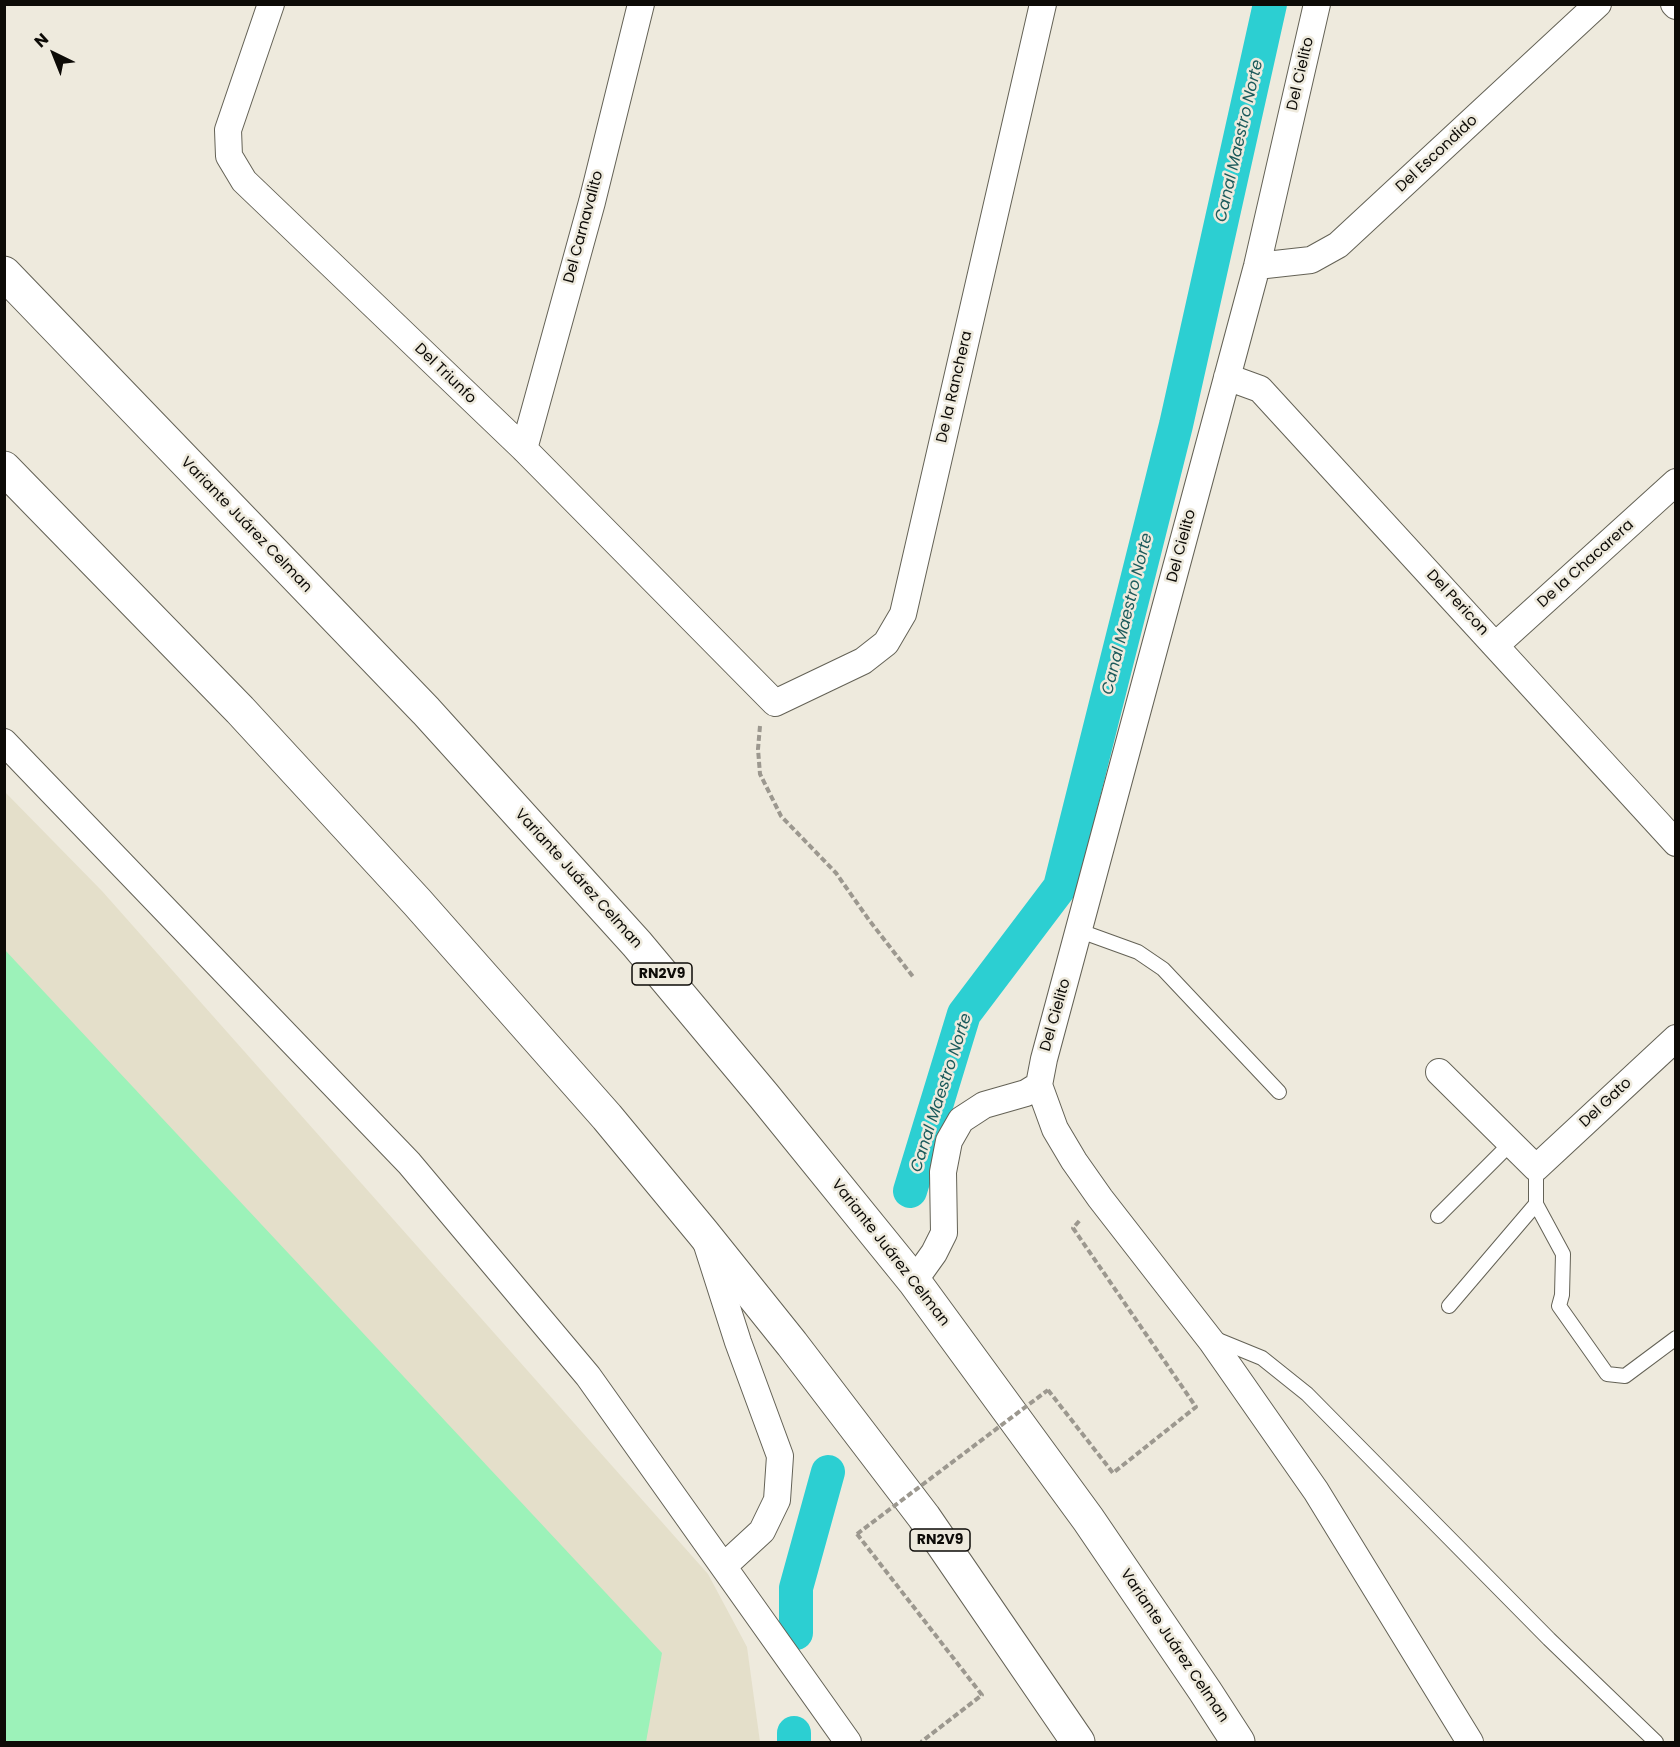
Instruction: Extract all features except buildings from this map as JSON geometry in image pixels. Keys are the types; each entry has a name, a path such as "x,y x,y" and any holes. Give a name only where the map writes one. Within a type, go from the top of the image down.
{"highway":[{"name":"Variante Juárez Celman","path":"4,273 426,711 644,953 914,1281 1088,1519 1199,1681 1238,1743"},
{"name":"RN2V9","path":"4,468 240,710 409,894 599,1108 792,1344 924,1517 1078,1743"}],"street":[{"name":"Del Triunfo","path":"271,4 228,130 229,156 244,181 524,449 775,703"},
{"name":"Del Carnavalito","path":"524,449 592,202 641,4"},
{"name":"De la Ranchera","path":"775,703 863,661 886,644 903,614 1043,4"},
{"name":"Del Cielito","path":"1039,1085 1044,1059 1257,266 1317,4"},
{"name":"Del Escondido","path":"1257,266 1311,260 1338,245 1598,4"},
{"name":"Del Pericon","path":"1227,377 1260,389 1676,843"},
{"name":"De la Chacarera","path":"1496,645 1676,482"},
{"path":"4,742 409,1163 588,1376 848,1743"},
{"name":"Del Gato","path":"1536,1168 1676,1038"},
{"path":"1439,1072 1536,1168"},
{"path":"914,1281 934,1253 944,1233 943,1172 949,1141 961,1120 984,1106 1026,1093 1039,1085 1054,1129 1074,1161 1207,1336 1316,1491 1470,1743"},
{"path":"703,1233 738,1342 780,1456 777,1500 762,1531 723,1566"}],"lane":[{"path":"1080,931 1138,951 1163,969 1279,1092"},
{"path":"1438,1216 1511,1143"},
{"path":"1536,1168 1536,1204 1563,1254 1560,1306 1607,1374 1625,1376 1676,1338"},
{"path":"1449,1306 1536,1204"},
{"path":"1207,1336 1262,1358 1307,1394 1549,1639 1656,1743"}],"path":[{"path":"775,703 761,719 758,748 760,774 781,816 836,873 914,978"},
{"path":"921,1743 982,1695 857,1534 1048,1390 1113,1473 1196,1407 1073,1228"}],"shaded area":[{"path":"4,791 102,891 708,1574 747,1647 760,1742 5,1742"}],"green space":[{"path":"4,949 662,1653 646,1742 5,1742"}],"waterway":[{"name":"Canal Maestro Norte","path":"910,1191 964,1014 1060,887 1176,425 1270,4"},
{"name":"Canal Maestro Norte","path":"796,1633 796,1588 828,1472"},
{"name":"Canal Maestro Norte","path":"794,1733 794,1742"}]}
